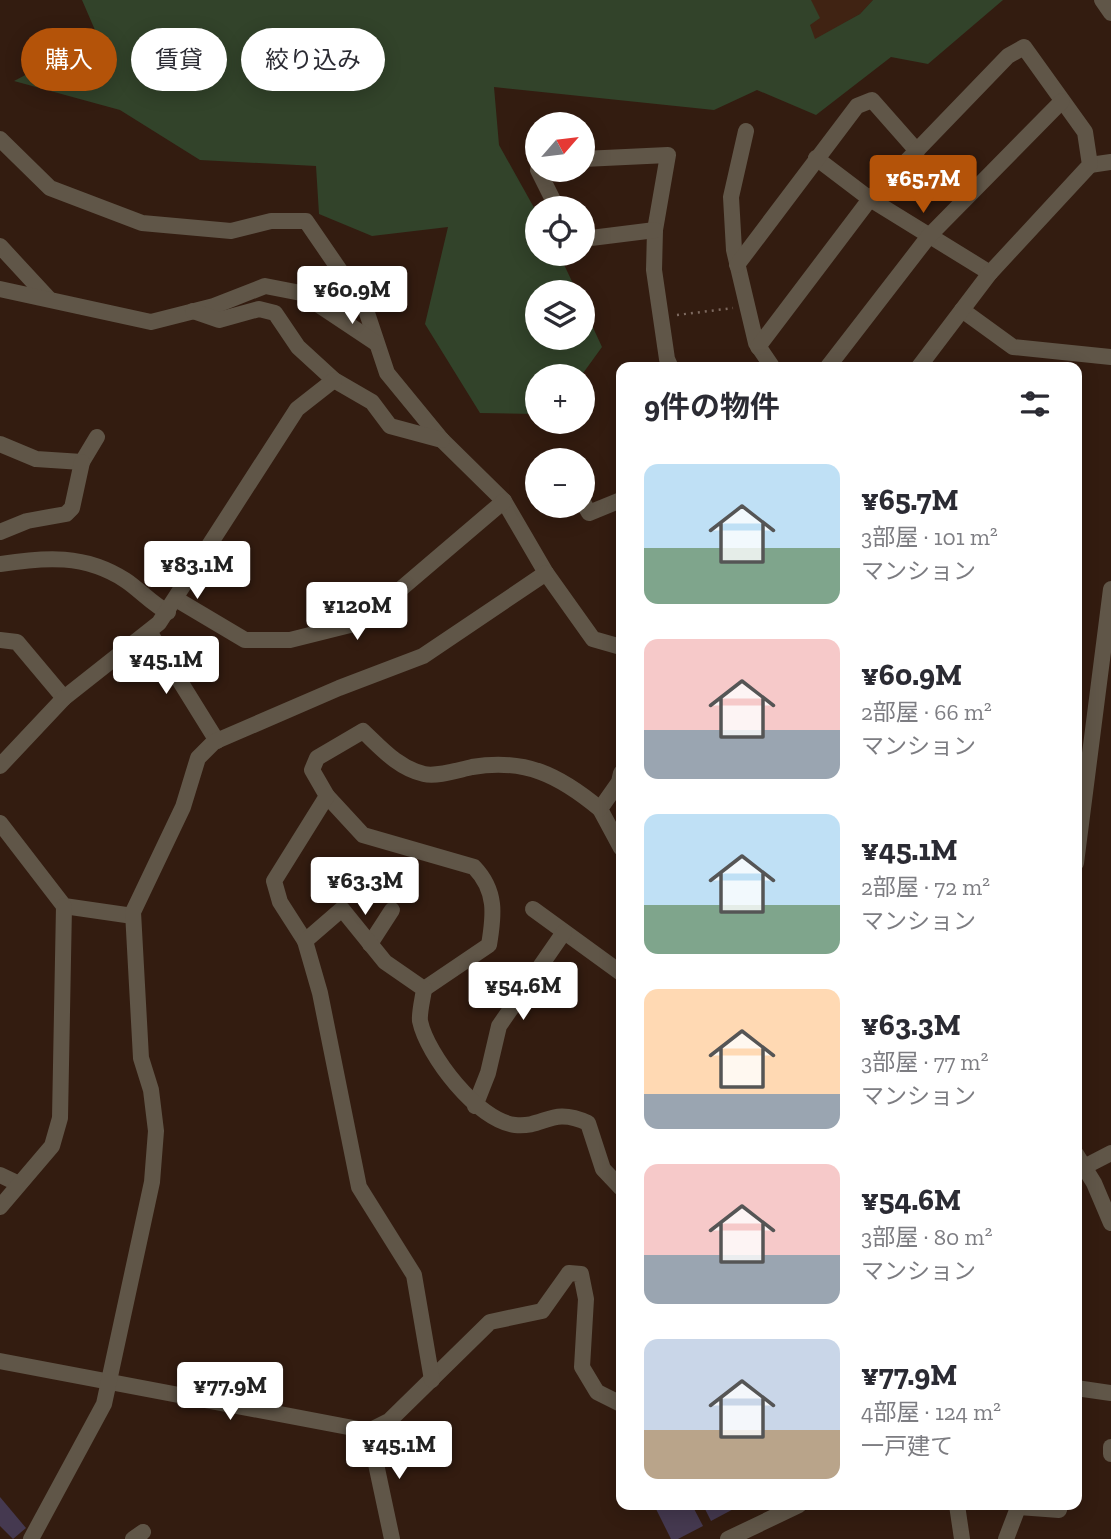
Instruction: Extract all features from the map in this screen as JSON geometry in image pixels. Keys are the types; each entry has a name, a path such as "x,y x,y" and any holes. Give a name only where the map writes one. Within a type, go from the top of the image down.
{"street":[{"path":"1102,0 1111,13"},
{"path":"758,347 870,199 1008,56 1024,47 1085,132 1090,165"},
{"path":"737,265 857,106 872,100 917,151"},
{"path":"832,362 929,236 1062,101"},
{"path":"746,131 731,197 737,265 758,347 769,362"},
{"path":"0,139 50,188 142,223 231,230 271,221 306,221 365,307 387,373 442,440 504,501 546,573 593,639 616,646"},
{"path":"595,158 668,155 655,230 654,270 668,362"},
{"path":"816,158 870,199 990,274"},
{"path":"923,362 990,274 1090,165 1111,162"},
{"path":"595,238 655,230"},
{"path":"0,246 49,299"},
{"path":"0,289 151,322 193,311 265,286 301,293 376,343"},
{"path":"193,311 219,320 259,309 275,313 298,348 334,380 372,402 390,426 442,440"},
{"path":"962,310 1013,347 1111,357"},
{"path":"0,766 64,698 150,632 172,605 297,409 334,380"},
{"path":"0,532 27,521 66,514 72,508 82,463 97,437"},
{"path":"0,444 36,459 82,463"},
{"path":"0,564 54,557 98,565 245,640 290,640 362,622 504,501"},
{"path":"595,511 616,502"},
{"path":"31,1539 104,1404 152,1182 156,1131 151,1090 141,1058 133,916 183,807 198,758 217,741 339,688 423,656 546,573"},
{"path":"1082,816 1111,589"},
{"path":"150,632 217,741"},
{"path":"0,640 17,642 64,698"},
{"path":"616,839 600,809 570,784 535,769 502,762 426,775 399,765 363,731 317,758 312,770 327,796 363,835 474,867 486,880 495,911 489,945 424,989 420,1019 435,1055 475,1106 514,1125 569,1114 587,1123 603,1169 616,1183"},
{"path":"600,809 616,786"},
{"path":"327,796 274,881 280,902 306,941 320,993 359,1187 414,1275 432,1380"},
{"path":"0,823 64,906 60,1118 52,1146 0,1207"},
{"path":"64,906 133,916"},
{"path":"306,941 342,909 385,962 424,989"},
{"path":"533,909 616,969"},
{"path":"370,944 391,910"},
{"path":"475,1106 488,1073 499,1026 564,932"},
{"path":"1082,1160 1111,1153"},
{"path":"1082,1165 1111,1223"},
{"path":"0,1175 19,1184"},
{"path":"0,1361 369,1431 389,1421 490,1322 542,1311 569,1273 581,1274 586,1299 582,1367 597,1392 616,1402"},
{"path":"1082,1389 1111,1393"},
{"path":"369,1431 392,1539"},
{"path":"1111,1447 1111,1454"},
{"path":"728,1539 789,1510"},
{"path":"958,1510 961,1539"},
{"path":"1006,1539 1017,1510"}],"path":[{"path":"661,317 747,306"}],"shaded area":[{"path":"790,0 873,0 860,14 815,40"}],"green space":[{"path":"82,0 811,0 820,18 810,25 815,39 860,14 873,0 1003,0 928,64 891,57 816,115 757,90 714,110 494,87 499,145 528,196 525,196 525,266 565,266 571,280 525,280 525,350 595,350 595,332 602,347 590,364 525,364 525,414 480,413 425,324 448,227 372,236 319,214 316,166 200,160 120,110 51,91 117,91 117,28 94,28"}],"building":[{"path":"0,1497 26,1528 13,1539 0,1526"},
{"path":"656,1510 695,1510 703,1526 678,1539 671,1539"},
{"path":"706,1510 732,1510 711,1521"}]}
